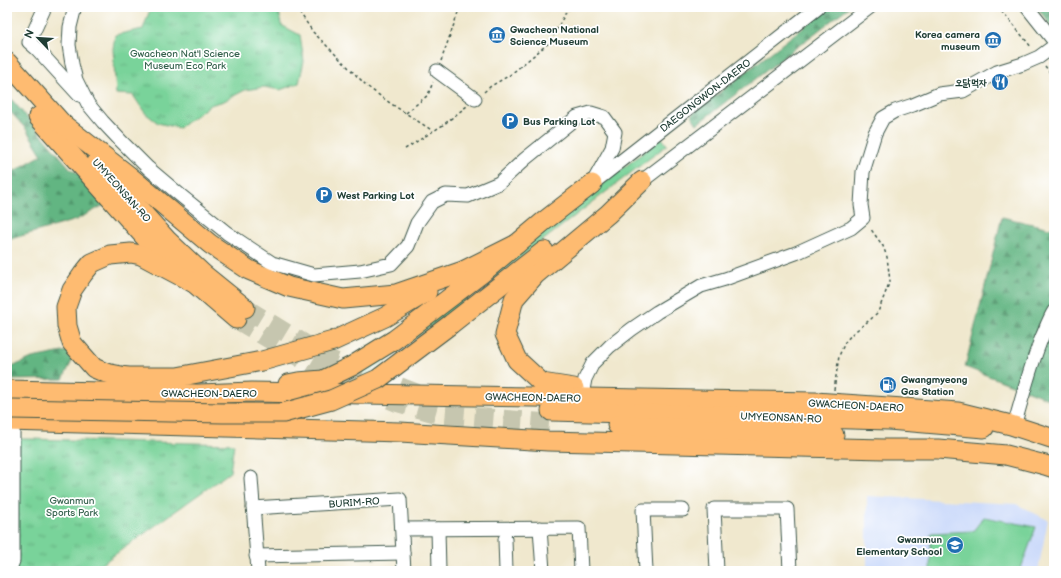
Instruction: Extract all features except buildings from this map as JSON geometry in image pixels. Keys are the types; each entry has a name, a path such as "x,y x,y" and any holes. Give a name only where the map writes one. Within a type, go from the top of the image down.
{"highway":[{"name":"UMYEONSAN-RO","path":"7,62 168,241 203,274 240,314 192,282 158,252 7,81"},
{"path":"60,122 128,175 210,244 249,270 288,287 343,299 396,294 463,271"},
{"path":"10,415 283,413 331,400 378,379 626,187 642,181"},
{"path":"606,398 575,388 542,383 517,360 505,334 514,299 535,275 608,214 642,181"},
{"path":"252,392 298,382 323,380 352,366 394,340 481,274 543,222 592,184"},
{"path":"125,376 177,377 262,360 333,341 385,317 463,271 517,244"},
{"path":"192,282 141,255 131,253 110,254 92,263 82,274 72,290 66,306 67,326 72,343 94,368 106,373 125,376 199,394"},
{"name":"GWACHEON-DAERO","path":"7,390 199,394 252,392 832,403 958,412 1013,425 1054,439"},
{"path":"10,415 400,432 548,441 876,449 938,449 1006,455 1054,468"},
{"name":"UMYEONSAN-RO","path":"1006,455 977,444 550,417 889,420 981,428 1013,425"}],"street":[{"path":"45,7 29,42 148,168 227,233 272,263 314,275 360,271 391,264 408,246 417,223 432,202 446,195 468,196 499,182 577,117 591,113 604,117 615,132 612,148 592,184"},
{"path":"75,7 70,27 69,45 76,80 88,104"},
{"name":"DAEGONGWON-DAERO","path":"592,184 818,7"},
{"path":"642,181 870,7"},
{"path":"1027,7 1054,41"},
{"path":"583,390 585,379 593,364 610,346 657,312 700,286 725,279 796,253 851,228 863,218 861,205 863,172 875,133 883,118 895,111 914,105 939,94 963,91 997,72 1023,64 1038,57 1054,46"},
{"path":"437,72 475,99"},
{"path":"1013,425 1029,371 1045,329 1054,311"},
{"path":"9,571 13,561 10,415"},
{"path":"251,478 258,571"},
{"name":"BURIM-RO","path":"253,508 400,499 404,571"},
{"path":"717,571 714,509 787,509 790,571"},
{"path":"646,571 643,510 683,510"},
{"path":"540,528 543,571"},
{"path":"402,529 579,528 581,571"},
{"path":"438,529 439,571"},
{"path":"505,539 506,571"},
{"path":"256,556 403,553"}],"path":[{"path":"296,7 313,32 368,87 433,132"},
{"path":"404,149 443,125 491,86 510,75 550,42 565,14 571,7"},
{"path":"997,7 1006,16 1054,78"},
{"path":"832,403 839,356 845,342 871,320 878,312 890,281 887,257 883,246 863,218"}],"shaded area":[{"name":"Gwanmun Elementary School","path":"867,496 1016,504 1048,520 1038,571 867,571"}],"green space":[{"name":"Gwacheon Nat'l Science Museum Eco Park","path":"151,7 279,8 281,25 300,35 304,61 299,83 280,90 264,87 245,90 224,101 210,105 179,128 158,123 145,113 133,95 116,94 113,49 115,35 143,29"},
{"path":"829,7 849,7 697,124 691,115"},
{"path":"1037,7 1054,7 1054,30"},
{"path":"7,94 70,168 84,177 106,204 76,220 7,240 7,175 42,155 26,129 7,108"},
{"path":"662,138 667,145 395,354 358,381 350,373 512,254"},
{"path":"1002,217 1054,229 1054,401 965,367"},
{"path":"68,351 73,359 63,379 7,380 7,369 32,358"},
{"name":"Gwanmun Sports Park","path":"7,439 234,444 230,472 92,571 7,571"},
{"path":"984,517 1036,527 1020,571 930,571 931,533 973,531"}],"tunnel":[{"path":"245,308 333,361 419,394"},
{"path":"236,319 322,371 396,402 438,414 549,423"}],"place":[{"name":"Gwacheon National Science Museum","path":"497,35"},
{"name":"Korea camera museum","path":"993,40"},
{"name":"오닭먹자","path":"1000,82"},
{"name":"Bus Parking Lot","path":"510,121"},
{"name":"West Parking Lot","path":"324,195"},
{"name":"Gwangmyeong Gas Station","path":"888,385"},
{"name":"Gwanmun Elementary School","path":"955,545"}]}
